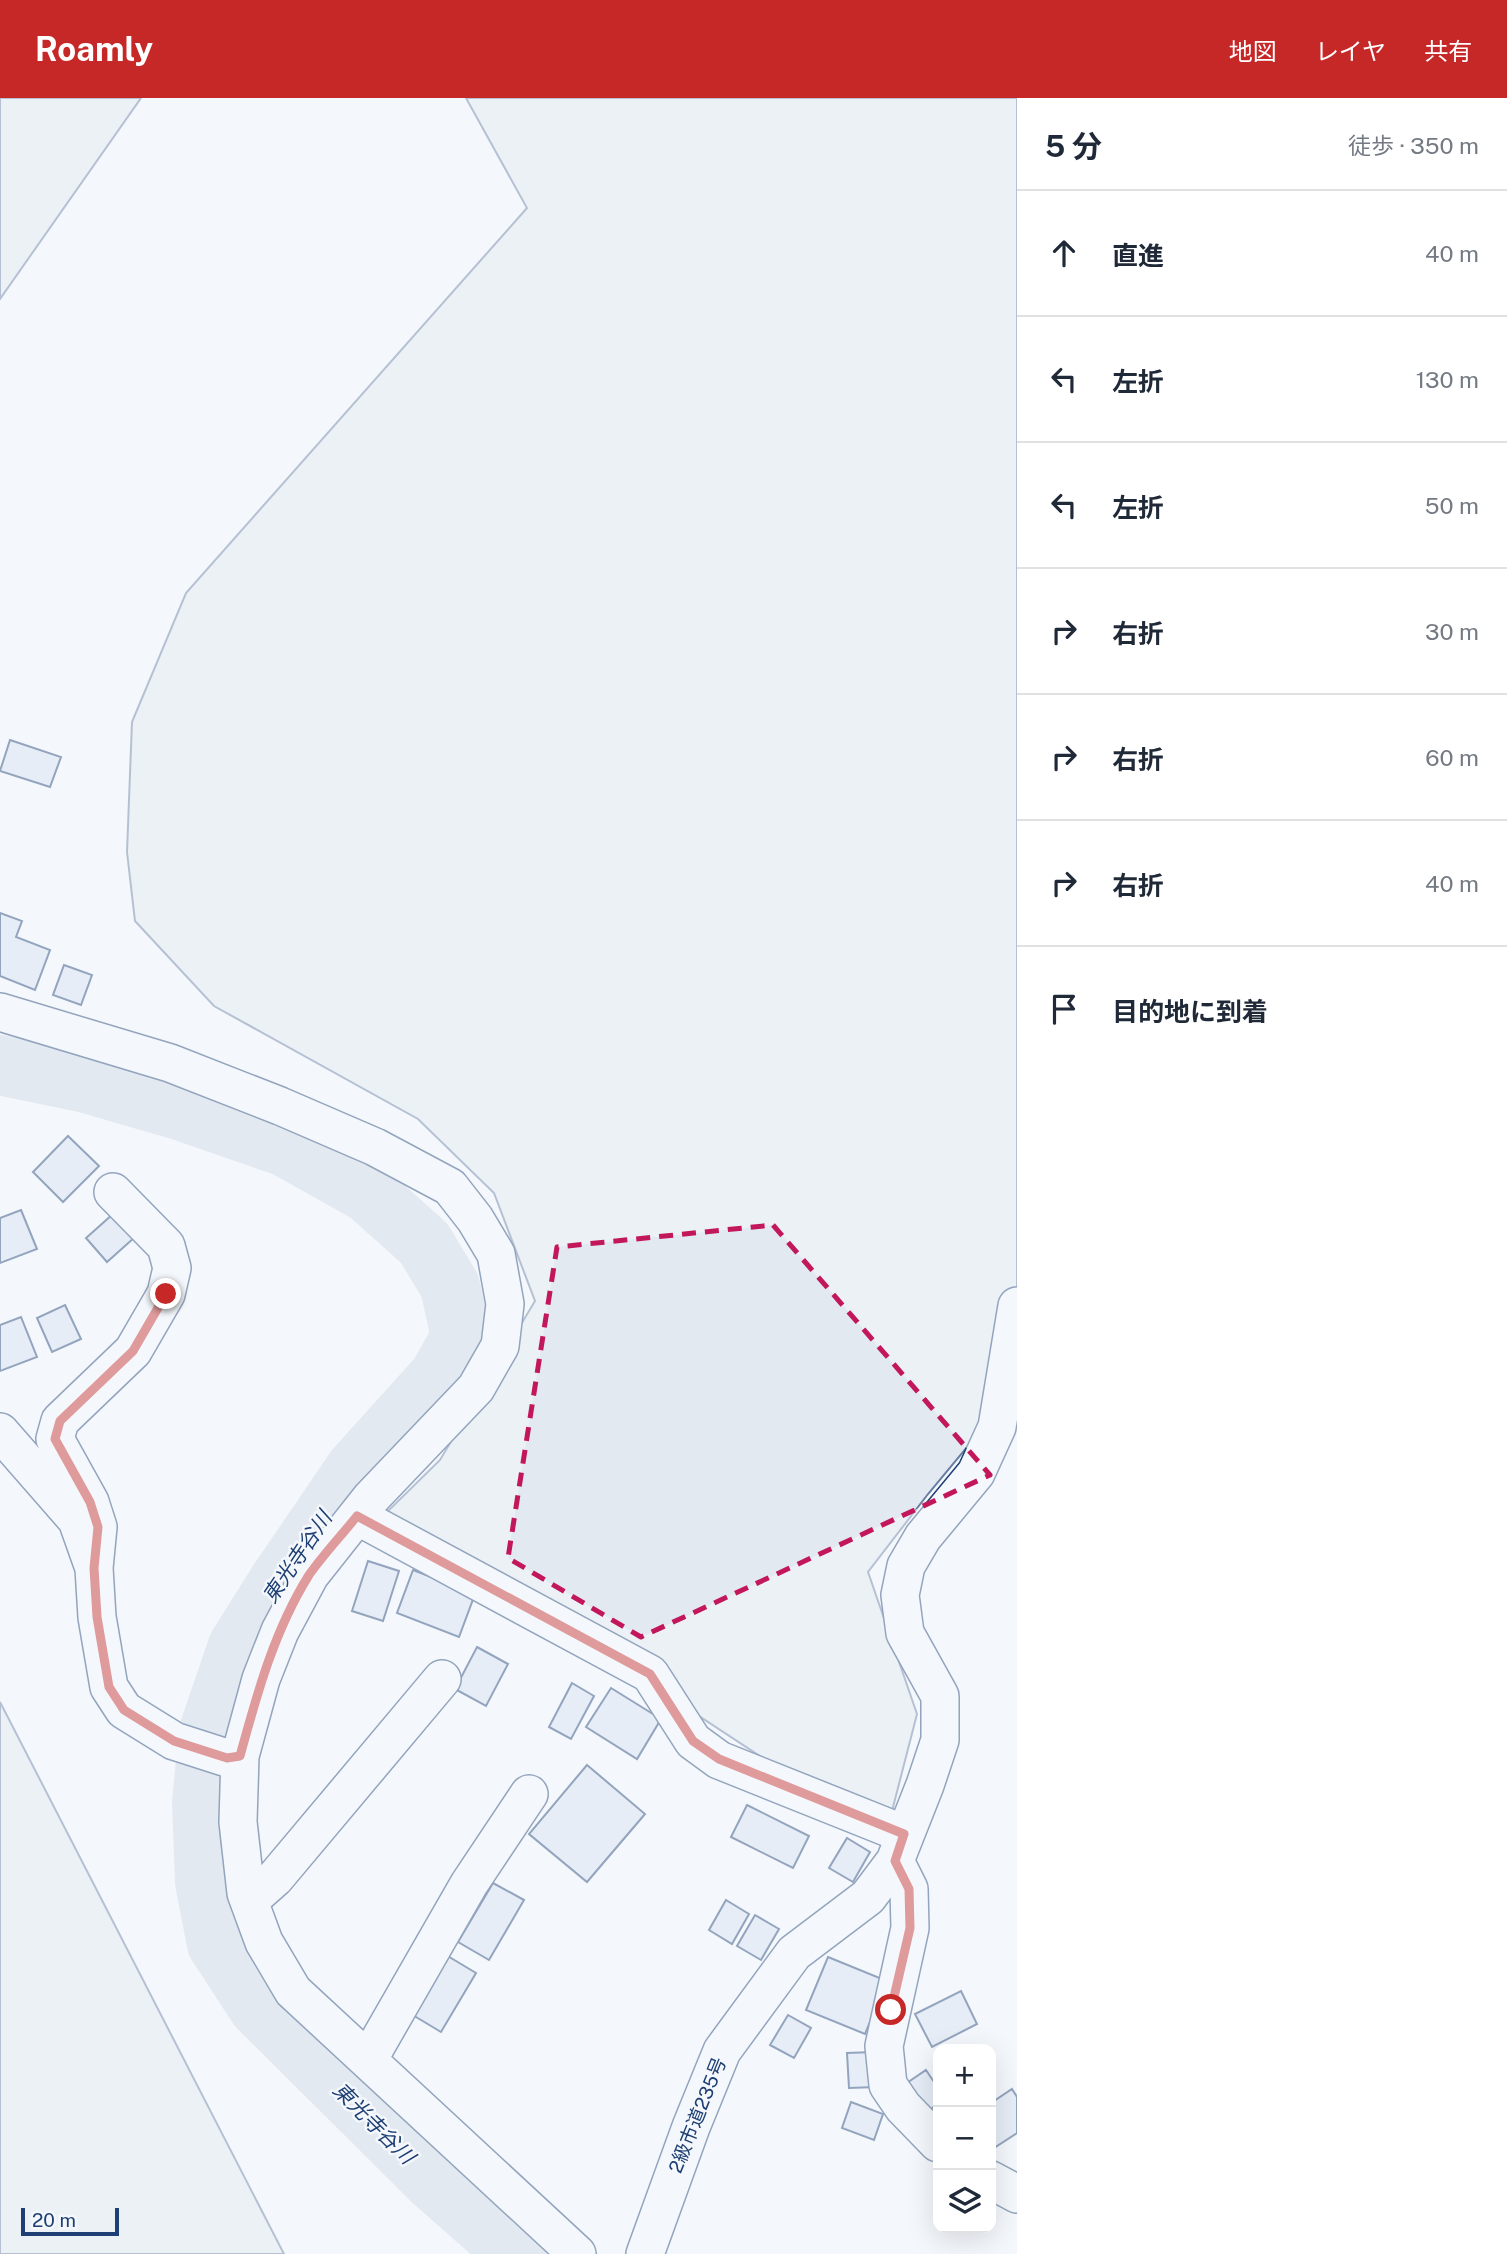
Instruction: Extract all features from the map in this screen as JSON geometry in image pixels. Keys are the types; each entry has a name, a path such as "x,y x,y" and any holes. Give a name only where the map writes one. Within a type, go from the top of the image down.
{"street":[{"path":"0,1012 170,1063 280,1106 374,1147 450,1188 475,1219 496,1254 505,1304 499,1346 476,1388 357,1516 310,1575 280,1631 233,1757 238,1822 246,1893 264,1942 293,1991 577,2254"},
{"path":"113,1192 166,1246 172,1268 166,1294 133,1351 60,1421 55,1439 90,1502 98,1527 94,1568 97,1617 109,1687 124,1710 174,1741 233,1757"},
{"name":"2級市道235号","path":"645,2254 722,2051 794,1953 868,1897 900,1848 925,1785 940,1740 940,1696 905,1633 900,1595 906,1566 923,1537 976,1473 997,1427 1017,1307"},
{"path":"0,1432 77,1520 94,1568"},
{"path":"357,1516 650,1674 693,1741 719,1759 900,1848 909,1889 910,1928 884,2046 888,2085 903,2107 933,2138"},
{"path":"249,1901 275,1878 442,1679"},
{"path":"368,2060 469,1884 529,1794"},
{"path":"996,2182 1017,2193"}],"highlighted area":[{"path":"773,1225 990,1475 641,1637 508,1558 557,1247"}],"shaded area":[{"path":"0,98 141,98 0,299"},
{"path":"466,98 1017,98 1017,1387 928,1494 868,1572 917,1714 891,1815 772,1764 565,1628 384,1515 440,1460 535,1301 494,1193 418,1119 214,1006 135,921 127,852 132,722 186,593 527,208"},
{"path":"0,1702 284,2254 0,2254"}],"building":[{"path":"10,740 61,757 50,787 0,771"},
{"path":"0,913 22,921 16,937 50,950 35,990 0,976"},
{"path":"64,965 92,975 81,1005 53,995"},
{"path":"68,1136 99,1166 63,1202 33,1172"},
{"path":"21,1210 37,1249 0,1263 0,1218"},
{"path":"113,1214 135,1237 107,1262 86,1238"},
{"path":"65,1305 81,1339 52,1352 37,1318"},
{"path":"21,1317 37,1357 0,1371 0,1325"},
{"path":"368,1561 399,1571 383,1621 352,1611"},
{"path":"413,1570 475,1594 459,1637 397,1613"},
{"path":"477,1647 508,1664 486,1706 455,1689"},
{"path":"572,1683 594,1696 571,1739 549,1727"},
{"path":"611,1688 661,1719 637,1759 586,1727"},
{"path":"587,1765 645,1814 587,1882 529,1834"},
{"path":"747,1805 809,1836 793,1868 731,1837"},
{"path":"847,1838 870,1852 853,1882 829,1868"},
{"path":"493,1883 524,1900 489,1960 458,1942"},
{"path":"726,1900 749,1914 732,1944 709,1930"},
{"path":"755,1915 779,1929 761,1960 737,1946"},
{"path":"446,1955 476,1973 441,2032 411,2014"},
{"path":"828,1957 887,1981 865,2034 806,2010"},
{"path":"961,1991 977,2024 933,2044 932,2047 915,2014"},
{"path":"788,2015 811,2028 794,2058 770,2045"},
{"path":"874,2052 876,2087 849,2088 847,2053"},
{"path":"926,2070 933,2080 933,2107 923,2114 904,2085"},
{"path":"1012,2089 1017,2097 1017,2133 996,2147 996,2107 996,2100"},
{"path":"851,2102 883,2114 874,2140 842,2128"}],"waterway":[{"name":"東光寺谷川","path":"0,1065 86,1083 179,1110 286,1147 368,1193 424,1243 450,1286 461,1337 439,1376 356,1468 238,1646 209,1731 202,1802 205,1882 217,1944 258,2007 433,2181 516,2254"}],"route":[{"path":"166,1294 133,1351 60,1421 55,1439 90,1502 98,1527 94,1568 97,1617 109,1687 124,1710 174,1741 227,1758 240,1756 261,1679 280,1631 310,1575 357,1516 650,1674 693,1741 719,1759 904,1834 895,1861 909,1889 910,1928 891,2010"}]}
